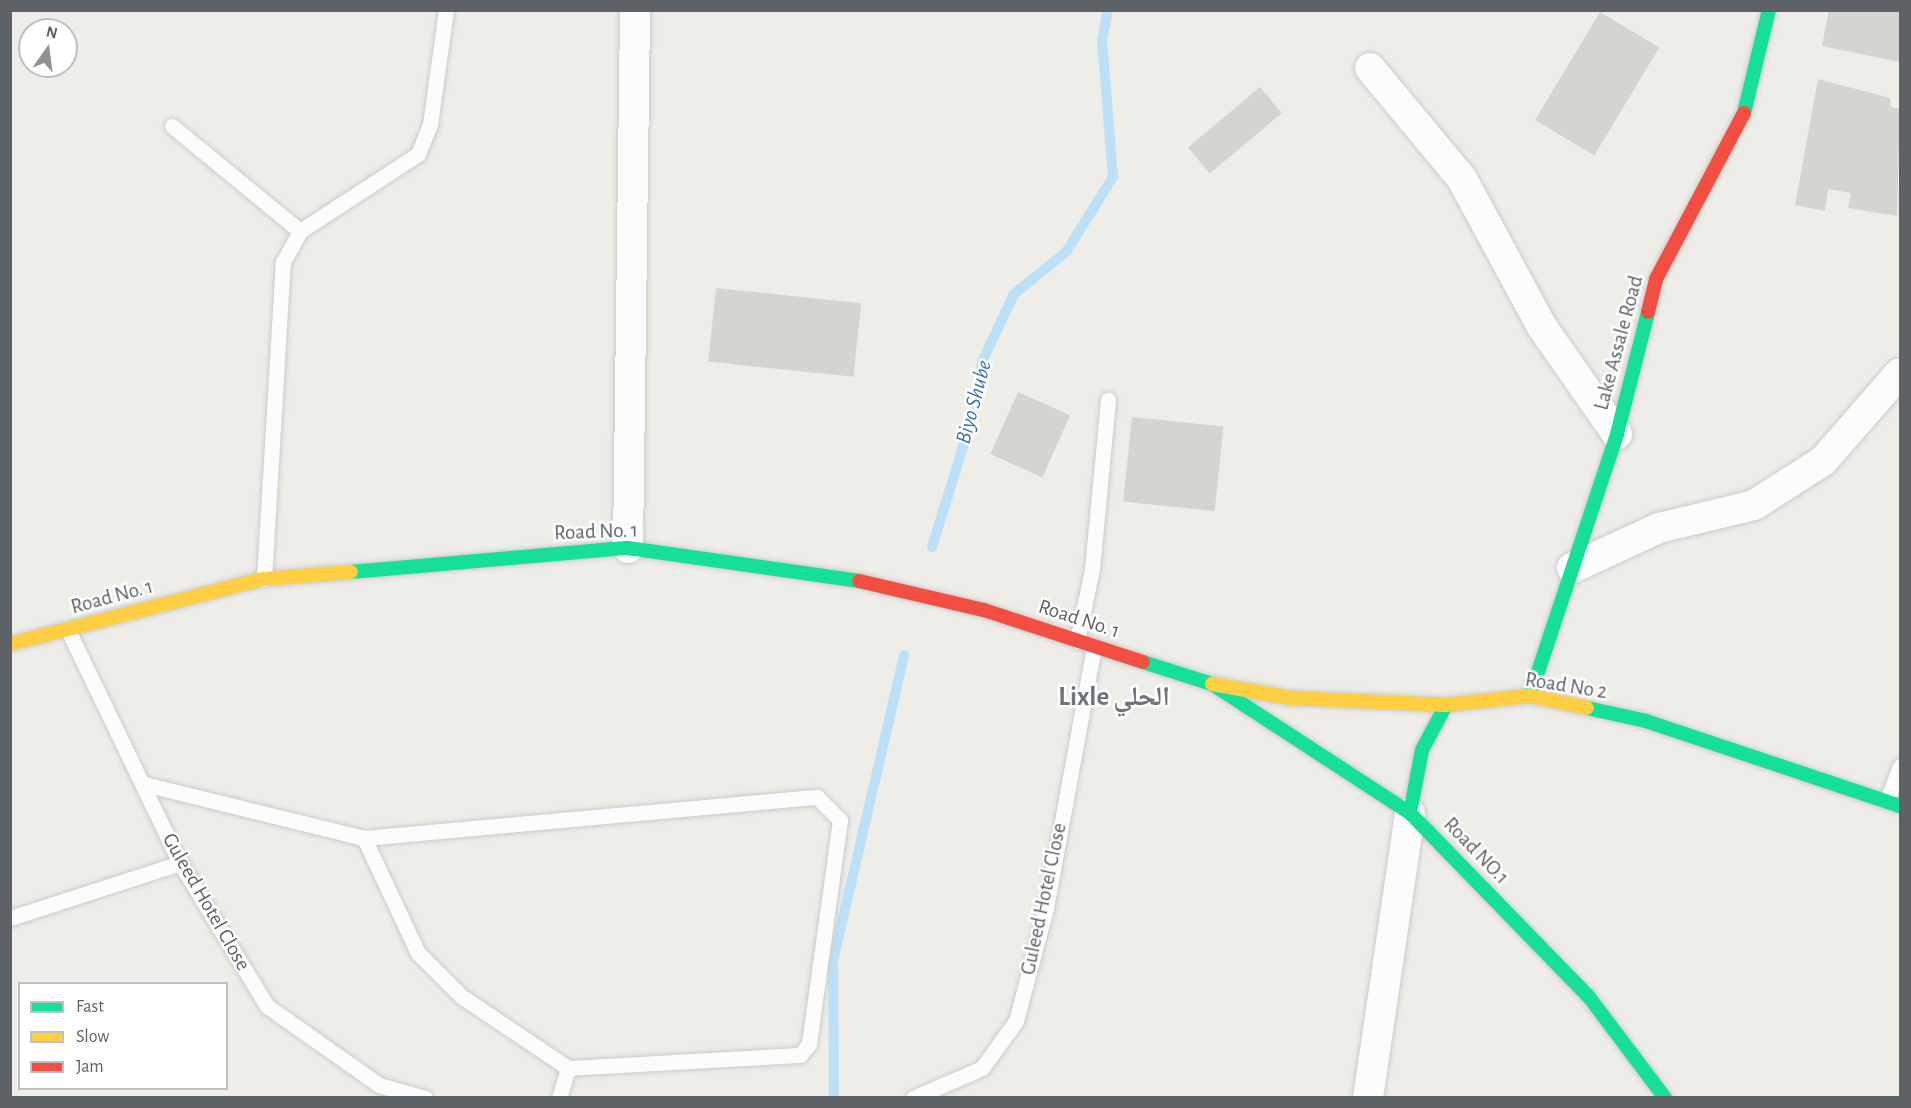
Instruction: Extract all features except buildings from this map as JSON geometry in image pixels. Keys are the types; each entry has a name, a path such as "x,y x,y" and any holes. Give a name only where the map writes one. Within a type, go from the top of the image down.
{"main road":[{"name":"Lake Assale Road","path":"1530,696 1617,434 1656,279 1742,123 1769,10"},
{"name":"Road No. 1","path":"10,644 264,579 628,548 810,570 984,610 1212,684"},
{"name":"Road No 2","path":"1212,684 1290,698 1446,705 1530,696 1646,721 1894,803"},
{"name":"Road NO.1","path":"1212,684 1410,813 1589,997 1665,1098"},
{"path":"1410,813 1422,750 1446,705"}],"street":[{"path":"628,548 635,10"},
{"path":"1370,68 1462,179 1542,327 1617,434"},
{"path":"1572,567 1659,528 1754,505 1823,461 1899,374"},
{"path":"1368,1098 1410,813"}],"lane":[{"path":"264,579 283,262 300,231 418,154 430,124 446,10"},
{"path":"172,126 300,231"},
{"path":"1077,641 1092,569 1108,400"},
{"name":"Guleed Hotel Close","path":"68,630 180,862 267,1006 380,1085 425,1098"},
{"name":"Guleed Hotel Close","path":"913,1098 982,1068 1016,1021 1046,908 1094,646"},
{"path":"1894,803 1900,766"},
{"path":"144,784 364,838 817,797 831,806 840,820 809,1044 800,1055 568,1068 461,996 418,953 364,838"},
{"path":"10,918 180,862"},
{"path":"559,1098 568,1068"}],"waterway":[{"name":"Biyo Shube","path":"932,547 979,395 982,362 1014,294 1066,252 1113,177 1102,40 1108,10"},
{"path":"834,1098 833,961 904,655"}],"traffic: fast":[{"path":"1744,113 1769,10"},
{"path":"1530,696 1617,434 1648,312"},
{"path":"351,572 628,548 859,581"},
{"path":"1143,662 1212,684 1410,813 1589,997 1665,1098"},
{"path":"1410,813 1422,750 1446,705"},
{"path":"1587,708 1646,721 1900,806"}],"traffic: slow":[{"path":"10,644 264,579 351,572"},
{"path":"1212,684 1290,698 1446,705 1530,696 1587,708"}],"traffic: jam":[{"path":"1648,312 1656,279 1744,113"},
{"path":"859,581 984,610 1143,662"}],"district":[{"name":"Lixle الحلي","path":"1114,697"}]}
